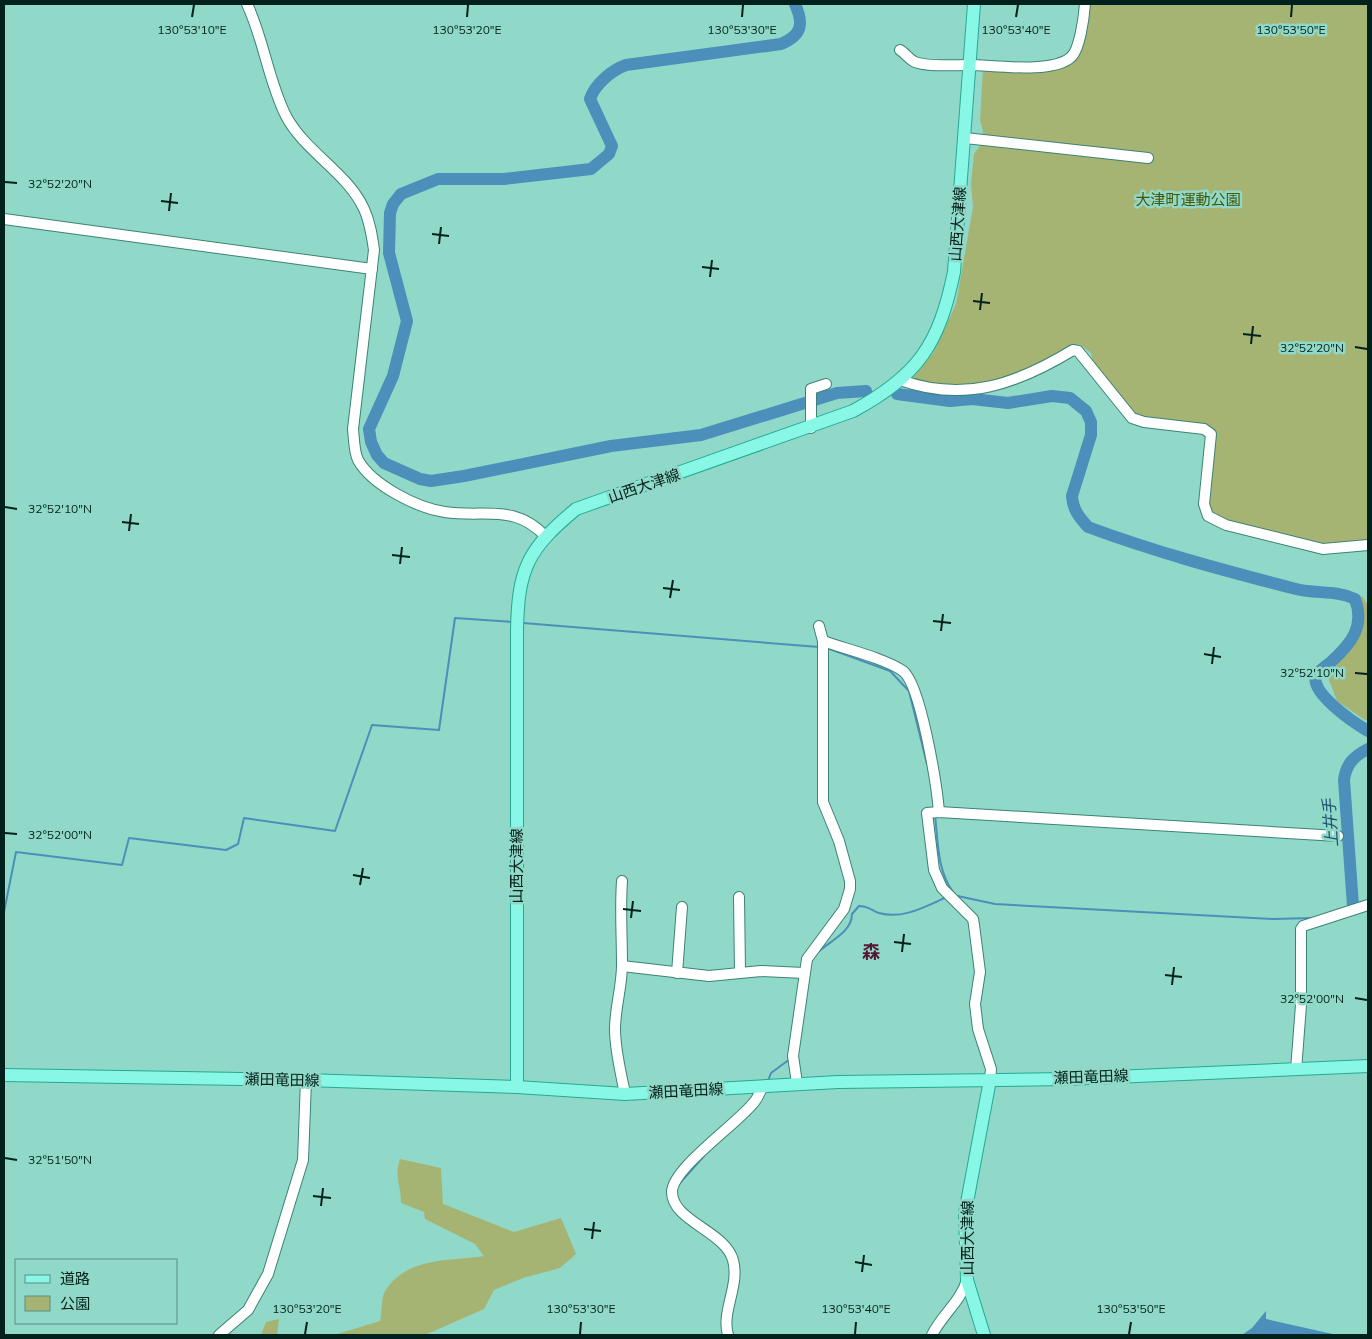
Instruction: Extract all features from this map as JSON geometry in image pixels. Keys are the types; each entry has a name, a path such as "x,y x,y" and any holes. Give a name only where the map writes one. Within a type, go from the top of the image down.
{"main road":[{"name":"山西大津線","path":"516,1087 518,624 519,590 524,568 532,554 546,537 576,509 811,428 853,411 875,400 914,367 933,340 946,309 954,272 974,4"},
{"name":"瀬田竜田線","path":"4,1075 306,1080 516,1087 625,1094 762,1088 797,1083 990,1080 1368,1066"},
{"name":"山西大津線","path":"984,1335 967,1280 965,1255 966,1202 990,1080"}],"street":[{"path":"248,4 287,117 298,134 351,188 364,208 370,224 374,250 353,429 357,458 366,471 387,490 432,510 446,513 512,515 527,520 546,537"},
{"path":"900,50 915,62 1023,68 1069,59 1074,53 1081,31 1085,4"},
{"path":"965,138 1148,158"},
{"path":"4,219 372,269"},
{"path":"900,380 922,388 950,391 982,388 1027,376 1073,350 1078,351 1132,418 1144,422 1204,429 1211,434 1204,504 1208,516 1226,525 1323,548 1368,544"},
{"path":"811,428 811,389 826,384"},
{"path":"797,1083 793,1056 807,959 813,948 830,931 844,909 850,889 850,881 840,841 823,802 823,641 820,626"},
{"path":"823,641 876,660 902,671 907,676 914,692 926,734 939,812"},
{"path":"990,1080 991,1069 978,1029 975,1004 980,972 973,919 942,888 934,870 927,814 939,812 1338,836"},
{"path":"622,881 620,905 623,927 620,935 622,966 615,1030 625,1094"},
{"path":"739,896 740,972"},
{"path":"1296,1070 1301,1006 1301,929 1303,926 1368,906"},
{"path":"677,973 682,907"},
{"path":"622,966 709,976 740,972 804,974"},
{"path":"219,1335 248,1310 268,1274 303,1160 306,1080"},
{"path":"728,1335 727,1323 734,1286 732,1258 711,1233 677,1208 672,1202 672,1188 689,1165 754,1102 762,1088"},
{"path":"932,1335 967,1280"}],"green space":[{"name":"大津町運動公園","path":"1089,4 1368,4 1368,542 1330,545 1307,543 1219,520 1208,508 1213,431 1159,423 1131,412 1120,402 1110,388 1092,359 1091,353 1079,344 1015,375 979,385 945,387 911,380 933,353 956,304 973,207 971,184 974,154 982,143 983,131 980,120 983,70 1040,70 1069,65 1074,61 1081,46 1087,27"},
{"path":"1337,588 1363,597 1368,606 1368,720 1365,720 1337,701 1328,677 1351,640 1355,623 1352,607"},
{"path":"400,1159 441,1168 443,1204 514,1232 561,1218 576,1254 560,1268 523,1278 494,1290 484,1309 425,1335 334,1335 380,1321 385,1291 394,1280 405,1272 417,1266 443,1260 484,1256 475,1244 425,1219 424,1212 401,1203 398,1176"},
{"path":"279,1319 277,1335 261,1335 266,1322"}],"water":[{"path":"1266,1311 1266,1319 1337,1335 1242,1335 1252,1328"}],"waterway":[{"path":"795,4 800,17 799,28 793,37 781,44 626,65 610,74 600,83 590,99 612,146 609,154 591,169 504,179 438,179 401,194 393,204 390,213 389,253 407,321 393,376 369,429 371,442 377,455 384,463 420,479 431,481 611,446 701,435 837,393 866,391"},
{"path":"897,394 950,401 972,399 1008,403 1052,396 1070,398 1086,411 1091,422 1091,435 1072,496 1077,513 1088,527 1165,553 1243,575 1296,589 1341,594 1355,599 1358,609 1355,634 1345,648 1317,674 1316,681 1325,698 1353,722 1368,731"},
{"path":"4,912 16,852 122,865 129,838 226,850 238,844 244,818 335,831 372,725 439,730 455,618 513,622"},
{"path":"523,623 819,647"},
{"path":"827,648 890,671 909,691 927,764"},
{"name":"上井手","path":"1353,906 1344,780 1347,769 1352,761 1368,749"},
{"path":"935,815 941,865 953,892"},
{"path":"953,895 995,904 1274,919 1312,918"},
{"path":"818,952 840,936 848,926 852,914 859,906 879,913 897,915 923,908 947,897"},
{"path":"768,1081 771,1073 790,1059"},
{"path":"679,1184 704,1156"},
{"path":"703,1223 716,1232"}],"district":[{"name":"森","path":"871,952"}]}
